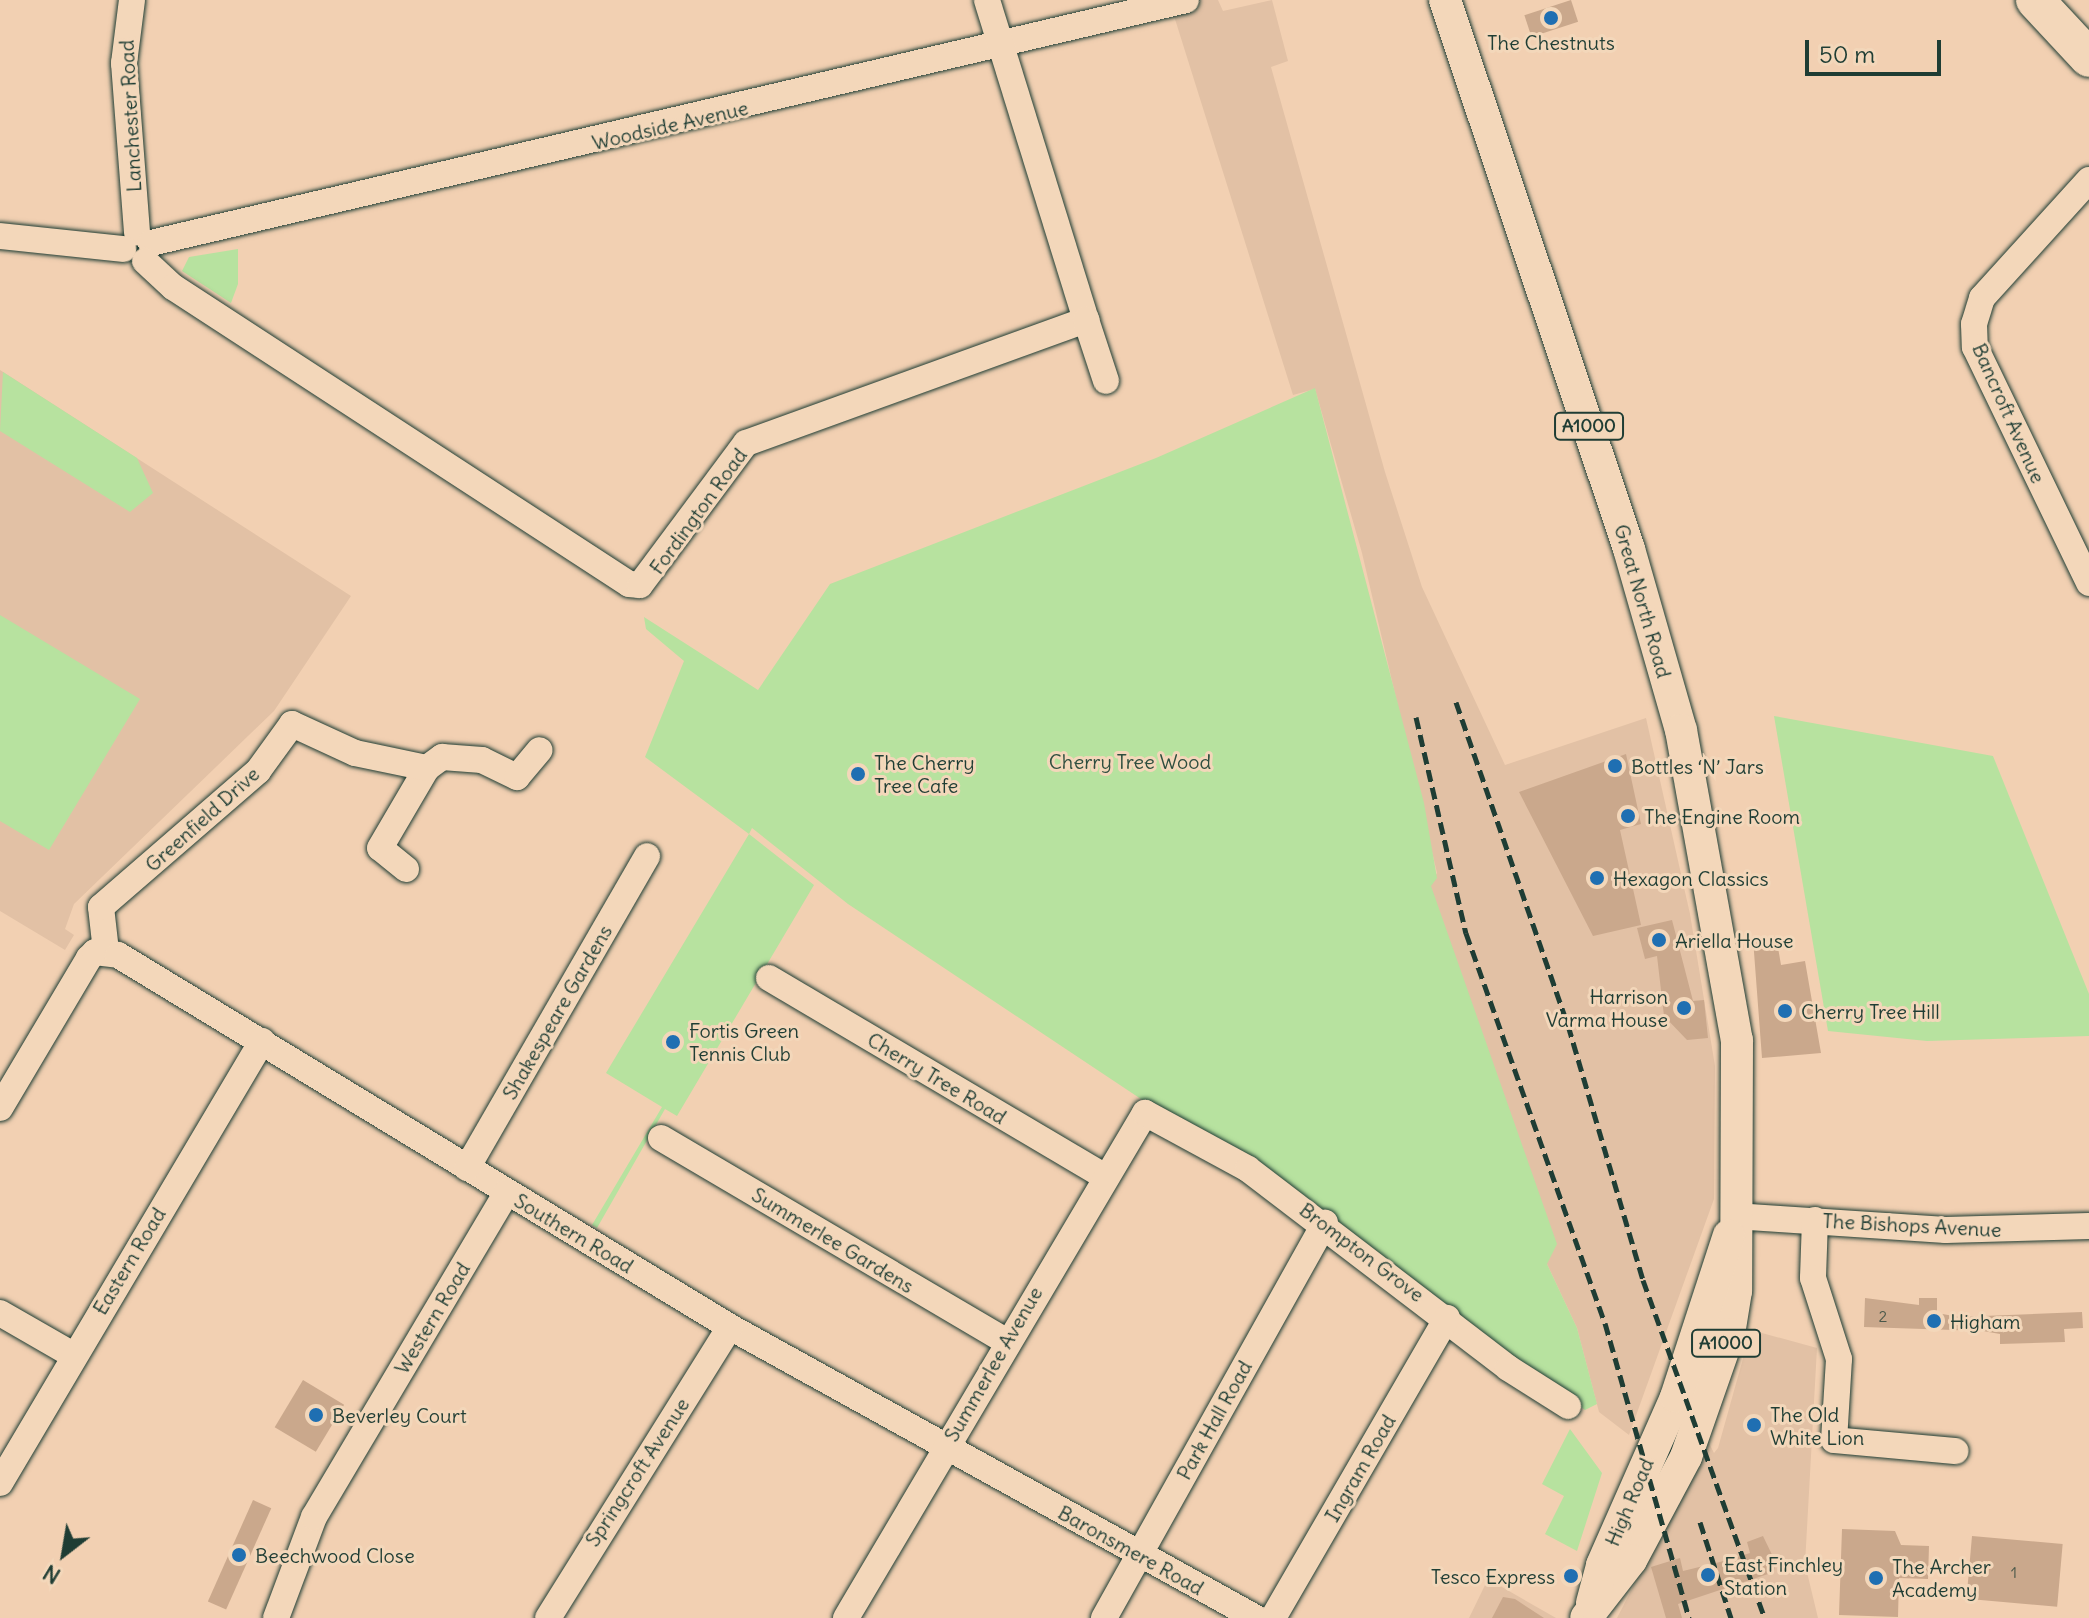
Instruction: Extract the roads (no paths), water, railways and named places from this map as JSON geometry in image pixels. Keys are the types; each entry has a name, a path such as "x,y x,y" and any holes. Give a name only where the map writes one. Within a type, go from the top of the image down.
{"highway":[{"path":"2035,0 2089,58"}],"main road":[{"name":"Great North Road","path":"1445,0 1629,549 1681,730 1737,1040 1729,1334 1686,1457"},
{"name":"Great North Road","path":"1676,1397 1708,1286 1734,1220"},
{"name":"High Road","path":"1588,1614 1602,1565 1676,1397"},
{"name":"High Road","path":"1588,1614 1631,1560 1686,1457"}],"street":[{"name":"Lanchester Road","path":"132,0 124,63 139,246"},
{"path":"987,0 1106,381"},
{"name":"Woodside Avenue","path":"0,236 139,246 655,129 999,42 1179,2"},
{"name":"Bancroft Avenue","path":"2089,180 1982,298 1974,324 1975,347 2089,583"},
{"name":"Fordington Road","path":"139,246 173,287 629,584 640,585 746,443 1086,320"},
{"name":"Greenfield Drive","path":"106,951 101,907 258,771 292,724 355,753 427,768 442,757 482,760 517,777 540,750"},
{"path":"406,869 380,848 427,768"},
{"name":"Shakespeare Gardens","path":"467,1168 647,856"},
{"path":"0,1108 10,1068 89,958 106,951"},
{"name":"Southern Road","path":"106,951 262,1041 730,1327 1049,1505"},
{"name":"Cherry Tree Road","path":"769,978 1105,1177"},
{"name":"Eastern Road","path":"0,1483 73,1355 262,1041"},
{"name":"Summerlee Avenue","path":"846,1618 1005,1341 1145,1113"},
{"name":"Brompton Grove","path":"1145,1113 1248,1169 1325,1222 1508,1368 1568,1406"},
{"name":"Summerlee Gardens","path":"661,1138 1005,1341"},
{"name":"Western Road","path":"276,1618 322,1502 507,1192"},
{"name":"The Bishops Avenue","path":"1734,1220 1815,1220 1946,1230 2089,1226"},
{"path":"1815,1220 1813,1278 1839,1359 1834,1440 1956,1451"},
{"name":"Park Hall Road","path":"1104,1618 1325,1222"},
{"path":"0,1313 73,1355"},
{"name":"Ingram Road","path":"1273,1618 1447,1318"},
{"name":"Springcroft Avenue","path":"548,1618 730,1327"},
{"name":"Baronsmere Road","path":"1049,1505 1256,1618"}],"railway":[{"path":"1456,702 1568,1025 1643,1280 1765,1618"},
{"path":"1416,717 1466,933 1605,1323 1689,1618"},
{"path":"1700,1522 1731,1618"}],"place":[{"name":"The Chestnuts","path":"1551,18"},
{"name":"Bottles ‘N’ Jars","path":"1615,766"},
{"name":"The Cherry Tree Cafe","path":"858,774"},
{"name":"The Engine Room","path":"1628,816"},
{"name":"Hexagon Classics","path":"1597,878"},
{"name":"Ariella House","path":"1659,940"},
{"name":"Harrison Varma House","path":"1684,1008"},
{"name":"Cherry Tree Hill","path":"1785,1011"},
{"name":"Fortis Green Tennis Club","path":"673,1042"},
{"name":"Higham","path":"1934,1321"},
{"name":"Beverley Court","path":"316,1415"},
{"name":"The Old White Lion","path":"1754,1425"},
{"name":"Beechwood Close","path":"239,1555"},
{"name":"East Finchley Station","path":"1708,1575"},
{"name":"Tesco Express","path":"1571,1576"},
{"name":"The Archer Academy","path":"1876,1578"}],"park label":[{"name":"Cherry Tree Wood","path":"1130,761"}]}
